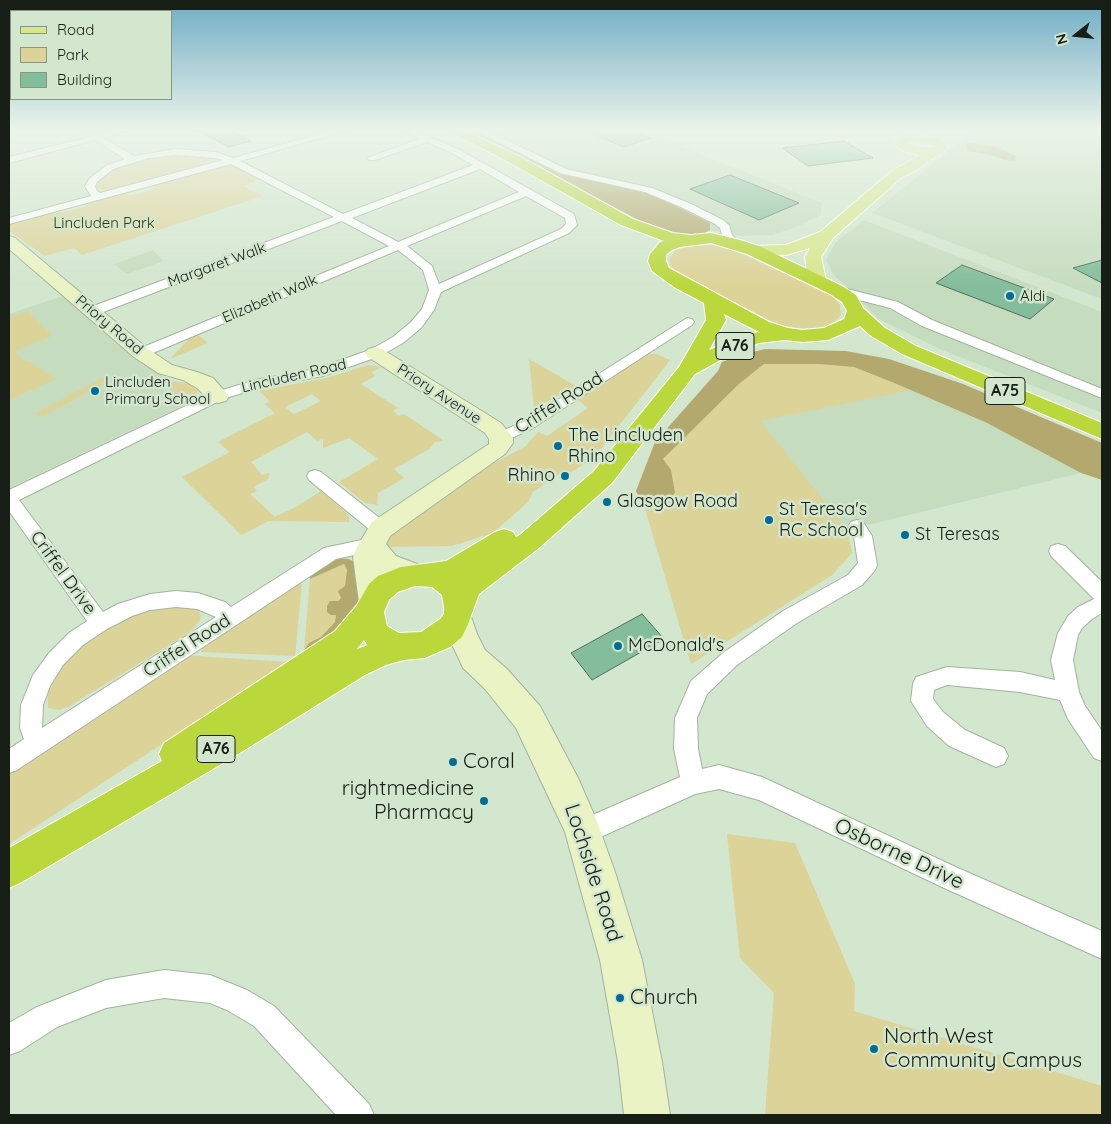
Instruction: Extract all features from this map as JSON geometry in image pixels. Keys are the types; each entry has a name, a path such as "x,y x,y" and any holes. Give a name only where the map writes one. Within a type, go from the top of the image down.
{"highway":[{"name":"A75","path":"556,182 627,222 671,238 698,240"},
{"name":"A75","path":"627,222 658,254"},
{"name":"A75","path":"909,350 868,340 828,334 802,336 785,334 762,326 680,283 662,271 657,261 658,254 666,246 677,242 711,238 734,243 753,250 836,290 849,299 878,332 909,350 1102,432"},
{"name":"A76","path":"19,862 223,745 354,665 380,653 440,638 451,628 468,587 530,541 603,477 688,369 716,320 713,301"},
{"name":"A75","path":"828,334 853,322 856,309"},
{"name":"A76","path":"688,369 726,349 755,338 785,334"},
{"name":"A76","path":"19,862 215,727 346,640 371,607 379,592 388,584 401,578 453,570 485,552 628,443"},
{"path":"422,575 442,580 452,587 457,596 458,611"},
{"path":"371,607 370,624 376,635 393,645 414,646"}],"main road":[{"path":"753,250 786,250 799,247 826,235 888,182"},
{"path":"817,280 813,257 826,235"}],"street":[{"path":"92,182 90,186 92,192 99,197"},
{"path":"9,220 151,182"},
{"path":"274,182 408,251 424,264 432,275 435,290 565,231 572,225 570,216 510,182"},
{"name":"Margaret Walk","path":"93,311 436,182"},
{"path":"614,182 648,190 719,222 725,227 727,236 734,243"},
{"name":"Elizabeth Walk","path":"141,353 527,192"},
{"path":"698,240 714,233 719,222"},
{"name":"Priory Road","path":"9,241 141,353 165,368 205,383 218,396"},
{"name":"Lincluden Road","path":"9,498 218,396 256,384 318,372 375,353 398,340 416,325 428,310 435,290"},
{"path":"836,290 894,306 943,330 1102,394"},
{"path":"856,309 875,303 894,306"},
{"name":"Criffel Road","path":"9,762 331,553 376,537 394,518 497,450 501,444 501,438 528,425 687,322"},
{"name":"Priory Avenue","path":"375,353 493,428 501,438"},
{"path":"315,476 376,537 386,563 422,575"},
{"name":"Criffel Drive","path":"9,498 100,622"},
{"path":"693,783 686,749 686,718 699,688 730,659 790,617 855,580 868,565 863,536 857,527"},
{"path":"371,607 367,557 376,537"},
{"path":"1058,551 1102,594"},
{"name":"Criffel Drive","path":"38,743 31,728 32,705 41,682 62,652 76,639 100,622 125,610 176,599 198,601 218,608 231,618"},
{"path":"1102,604 1084,613 1068,633 1062,660 1063,675 1076,712 1102,750"},
{"name":"Lochside Road","path":"458,611 462,634 474,659"},
{"name":"Lochside Road","path":"414,646 451,649 474,659 496,679 528,717 547,752 583,832 621,960 631,1009 647,1115"},
{"path":"996,756 957,738 935,719 922,700 924,684 947,676 1020,682 1068,692"},
{"name":"Osborne Drive","path":"583,832 693,783 719,777 762,789 934,870 1102,945"},
{"path":"9,1040 47,1018 77,1004 106,994 164,984 210,989 238,1000 264,1016 358,1115"}],"shaded area":[{"path":"565,182 604,182 637,189 654,195 710,223 710,230 703,234 686,236 656,229"},
{"path":"603,182 771,182 822,203 821,215 796,227 772,235 741,236 710,230 710,223 684,209 636,189"},
{"path":"910,182 1102,182 1102,299 872,213"},
{"path":"864,220 1102,312 1102,413 942,350 879,319 833,274 826,260 836,242"},
{"path":"153,250 164,261 127,274 114,264"},
{"name":"Lincluden Primary School","path":"66,295 192,401 9,488 9,314"},
{"path":"765,349 846,351 889,359 963,384 1102,443 1102,480 1081,473 987,423 854,367 819,364 764,364 739,384 663,459 671,470 675,493 663,504 652,506 640,499 636,491 655,442 718,371 722,362"},
{"name":"St Teresa's RC School","path":"899,385 987,423 1081,473 847,530 852,553 832,575 691,664 646,512 636,491 713,411"},
{"path":"337,558 349,559 357,564 362,576 359,606 349,622 309,657 304,650 309,643 321,637 335,622 336,615 331,615 327,612 327,606 330,601 338,601 341,598 338,591 345,586 347,570 344,564 310,579 311,573"}],"green space":[{"path":"98,182 139,182 109,191 97,189"},
{"name":"Lincluden Park","path":"158,182 251,182 243,186 263,196 82,255 74,248 45,256 9,231 9,224 12,222 42,214 82,208 96,200 116,194 128,193 128,196 154,189"},
{"path":"710,245 731,249 832,296 840,305 841,315 833,323 817,328 779,325 679,274 673,269 669,260 675,251 690,246"},
{"path":"28,311 52,336 14,351 22,360 29,361 56,379 9,400 9,318"},
{"path":"197,334 208,343 170,359 192,336"},
{"path":"644,354 656,354 670,360 594,458 568,474 562,472 533,492 528,502 493,533 452,546 388,547 388,539 398,526 489,466 526,446 538,432 547,436 588,408 578,400"},
{"path":"529,359 576,386 534,409"},
{"name":"St Teresa's RC School","path":"764,364 819,364 854,367 911,390 760,421 847,530 852,553 832,575 691,664 646,512 636,491 663,459 739,384"},
{"path":"368,365 381,367 372,372 375,376 361,384 398,408 393,411 399,416 404,414 444,441 435,442 429,449 394,469 404,478 378,493 377,505 365,503 339,482 378,459 349,438 323,448 323,439 317,441 307,432 251,462 262,475 270,473 268,479 254,487 257,491 250,494 275,517 298,506 321,491 345,511 349,516 349,522 269,521 241,535 182,477 230,452 218,442 275,413 265,404 270,401 259,391 327,378","holes":["312,394 321,401 294,414 285,407"]},
{"path":"104,377 111,380 41,417 36,413"},
{"path":"170,381 191,384 198,391 190,400 184,400 167,384"},
{"path":"344,564 347,570 345,586 338,601 335,622 321,637 309,643 304,650 310,579"},
{"path":"302,583 295,656 201,652 203,643 291,584 294,587"},
{"path":"163,604 196,608 201,615 200,620 190,632 68,707 59,710 48,708 48,693 66,658 105,625"},
{"path":"182,655 288,662 9,844 9,769"},
{"name":"North West Community Campus","path":"727,834 795,843 855,984 854,1011 1102,1086 1102,1115 765,1115 774,993 740,958"}],"building":[{"path":"709,182 748,182 799,203 759,220 690,189"},
{"path":"1102,260 1102,283 1073,268"},
{"name":"Aldi","path":"962,265 1054,299 1030,319 936,283"},
{"name":"McDonald's","path":"642,614 664,639 592,680 571,653"}],"place":[{"name":"Aldi","path":"1010,296"},
{"name":"Lincluden Primary School","path":"95,391"},
{"name":"The Lincluden Rhino","path":"558,446"},
{"name":"Rhino","path":"565,476"},
{"name":"Glasgow Road","path":"607,502"},
{"name":"St Teresa's RC School","path":"769,520"},
{"name":"St Teresas","path":"905,535"},
{"name":"McDonald's","path":"618,646"},
{"name":"Coral","path":"453,762"},
{"name":"rightmedicine Pharmacy","path":"484,801"},
{"name":"Church","path":"620,998"},
{"name":"North West Community Campus","path":"874,1049"}]}
